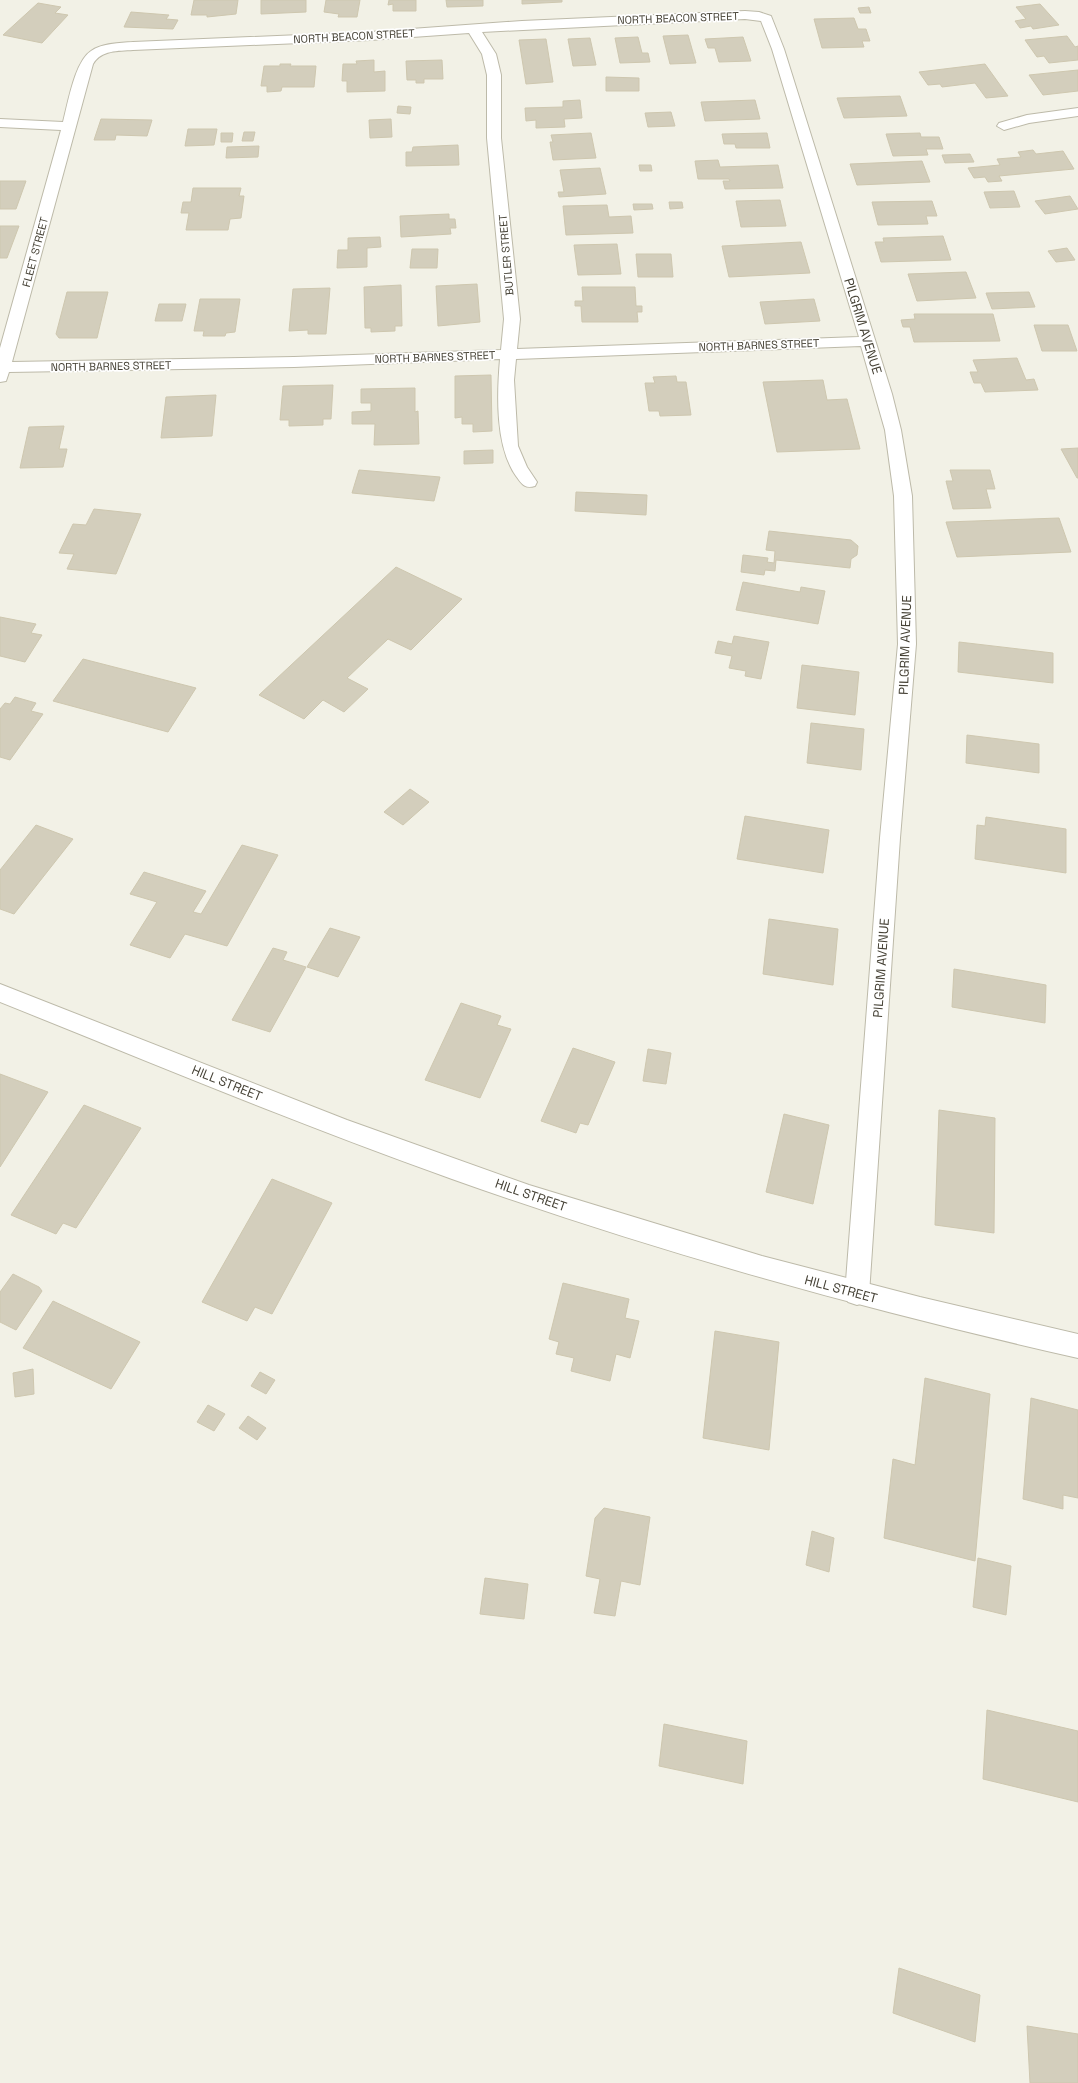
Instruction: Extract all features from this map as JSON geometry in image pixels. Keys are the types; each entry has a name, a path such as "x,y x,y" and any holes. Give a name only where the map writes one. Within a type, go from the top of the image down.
{"street":[{"name":"NORTH BEACON STREET","path":"69,126 86,64 91,55 100,50 133,46 370,36 473,28 737,15 762,16"},
{"name":"PILGRIM AVENUE","path":"762,16 769,22 778,49 886,401 900,470 904,526 907,644 890,838 857,1294"},
{"name":"BUTLER STREET","path":"473,28 488,54 494,75 494,138 512,319 506,380 510,446 519,468 529,482"},
{"path":"1004,126 1027,119 1078,112"},
{"path":"0,123 69,126"},
{"name":"FLEET STREET","path":"2,372 69,126"},
{"name":"NORTH BARNES STREET","path":"2,372 867,341"},
{"name":"HILL STREET","path":"0,993 260,1096 456,1170 614,1223 857,1294 995,1328 1078,1346"}],"building":[{"path":"194,0 238,0 236,14 207,17 207,15 191,15"},
{"path":"261,0 306,0 306,12 261,14"},
{"path":"326,0 360,0 357,17 338,17 339,14 324,12"},
{"path":"389,0 416,0 416,11 393,11 393,4 388,5"},
{"path":"446,0 483,0 483,6 447,7"},
{"path":"522,0 562,0 562,2 522,4"},
{"path":"38,3 61,7 55,13 68,15 42,43 3,35"},
{"path":"1040,4 1059,25 1033,29 1031,26 1020,28 1015,21 1026,19 1016,7"},
{"path":"869,7 871,13 860,13 858,8"},
{"path":"131,12 169,15 166,19 178,20 173,29 124,27"},
{"path":"854,18 858,29 866,29 870,41 862,41 864,47 822,48 814,19"},
{"path":"688,35 696,63 670,64 663,36"},
{"path":"1067,36 1075,47 1078,46 1078,60 1049,63 1044,56 1037,57 1025,40"},
{"path":"638,37 642,53 648,53 650,62 620,63 615,38"},
{"path":"743,37 751,61 719,62 715,48 708,48 705,39"},
{"path":"590,38 596,65 573,66 568,39"},
{"path":"546,39 553,82 526,84 519,40"},
{"path":"374,60 374,72 385,71 385,91 347,92 347,81 342,81 343,64 357,64 356,61"},
{"path":"442,60 443,79 424,79 424,83 416,83 416,80 407,80 406,61"},
{"path":"280,64 291,64 290,66 316,66 314,87 282,87 281,91 267,92 267,86 261,86 264,66 280,66"},
{"path":"985,64 1008,96 986,98 975,83 942,87 940,84 928,85 919,72"},
{"path":"1078,70 1078,91 1043,95 1029,75"},
{"path":"606,77 639,78 639,91 606,91"},
{"path":"900,96 907,116 844,118 837,98"},
{"path":"580,100 582,118 564,119 565,127 536,128 536,120 526,121 525,108 563,107 563,101"},
{"path":"755,100 760,119 705,121 701,102"},
{"path":"398,106 411,107 410,114 397,113"},
{"path":"671,112 675,126 648,127 645,113"},
{"path":"101,119 152,120 147,136 116,135 115,140 94,140"},
{"path":"391,119 392,137 370,138 369,120"},
{"path":"188,129 217,129 214,145 185,146"},
{"path":"244,132 255,132 253,141 242,141"},
{"path":"221,133 233,133 232,142 221,142"},
{"path":"591,133 596,158 553,160 550,142 553,142 551,135"},
{"path":"767,133 770,148 736,148 735,144 724,144 722,134"},
{"path":"920,133 921,137 939,137 943,149 926,149 928,155 893,156 886,134"},
{"path":"458,145 459,165 406,166 406,152 412,152 413,147"},
{"path":"259,146 258,157 226,158 227,147"},
{"path":"1033,150 1036,154 1063,151 1074,169 999,176 1002,181 988,182 985,177 974,178 968,168 1000,165 997,159 1021,157 1018,152"},
{"path":"970,154 974,162 945,163 942,155"},
{"path":"718,160 720,167 778,165 783,188 725,189 723,181 730,181 729,179 698,179 695,161"},
{"path":"922,161 930,182 857,185 850,164"},
{"path":"639,165 651,165 652,171 640,171"},
{"path":"600,168 606,194 559,197 558,192 564,192 560,170"},
{"path":"0,181 26,181 16,209 0,209"},
{"path":"193,188 241,188 239,196 244,196 241,218 230,219 228,230 186,230 189,213 181,213 183,202 191,202"},
{"path":"1014,191 1020,207 990,208 984,192"},
{"path":"1070,196 1078,209 1045,214 1035,201"},
{"path":"780,200 786,226 741,227 736,201"},
{"path":"932,201 937,216 926,216 928,224 878,225 872,202"},
{"path":"669,202 682,202 683,208 670,209"},
{"path":"633,204 652,204 653,209 634,210"},
{"path":"607,205 609,217 631,216 633,233 566,235 563,206"},
{"path":"449,214 449,219 455,219 456,228 450,228 451,234 401,237 400,216"},
{"path":"0,226 19,226 7,258 0,258"},
{"path":"943,236 951,260 881,262 875,242 884,242 883,238"},
{"path":"380,237 381,247 367,248 367,267 337,268 338,250 348,250 348,238"},
{"path":"801,242 810,273 729,277 722,246"},
{"path":"617,244 621,274 578,275 574,245"},
{"path":"1067,248 1075,260 1056,262 1048,251"},
{"path":"412,249 438,249 437,268 410,268"},
{"path":"636,254 671,254 673,277 638,277"},
{"path":"966,272 976,298 917,301 908,274"},
{"path":"477,284 480,322 438,326 436,286"},
{"path":"401,285 402,326 395,326 395,331 371,332 371,328 365,328 364,287"},
{"path":"582,287 635,287 636,306 642,306 642,312 637,312 638,322 582,322 581,306 575,306 575,301 583,301"},
{"path":"330,288 326,334 308,334 308,330 289,331 293,289"},
{"path":"67,292 108,292 97,338 59,338 56,334"},
{"path":"1029,292 1035,307 992,309 986,293"},
{"path":"200,299 240,299 235,332 226,333 225,336 203,336 204,331 194,331"},
{"path":"814,299 820,321 765,324 760,302"},
{"path":"159,304 186,304 182,321 155,321"},
{"path":"914,314 993,314 1000,341 914,342 910,327 903,327 901,320 915,319"},
{"path":"1034,325 1068,325 1077,351 1042,351"},
{"path":"1017,358 1026,380 1034,379 1038,390 985,392 981,383 974,383 970,372 978,372 973,360"},
{"path":"491,375 492,431 473,432 473,424 462,424 462,417 455,418 455,376"},
{"path":"676,376 677,382 686,382 691,415 660,416 659,411 649,411 645,383 655,383 653,377"},
{"path":"823,380 827,400 847,399 860,449 777,452 763,382"},
{"path":"333,385 331,419 323,419 323,425 289,426 289,420 280,420 283,386"},
{"path":"415,388 415,412 418,411 419,444 374,445 375,424 352,424 352,412 371,411 371,403 361,403 361,389"},
{"path":"216,395 212,436 161,438 166,397"},
{"path":"64,426 59,449 67,449 63,467 20,468 29,427"},
{"path":"1078,448 1078,478 1077,478 1061,449"},
{"path":"493,450 493,463 464,464 464,451"},
{"path":"359,470 440,477 434,501 352,493"},
{"path":"950,470 990,470 995,489 986,489 991,508 953,509 946,481 953,481"},
{"path":"576,492 647,495 646,515 575,511"},
{"path":"94,509 141,514 116,574 67,569 74,554 59,553 73,524 86,525"},
{"path":"1059,518 1071,552 957,557 946,522"},
{"path":"769,531 851,540 858,546 857,555 851,559 850,568 776,560 775,571 765,570 764,575 741,572 743,555 768,558 767,562 774,563 775,551 766,550"},
{"path":"396,567 462,599 411,650 388,639 347,678 368,689 344,712 323,700 304,719 259,695"},
{"path":"743,582 800,592 801,587 825,591 818,624 736,610"},
{"path":"0,617 36,624 31,633 42,635 25,662 0,656"},
{"path":"734,636 769,642 761,679 745,676 746,671 729,668 732,656 715,653 718,641 732,644"},
{"path":"959,642 1053,653 1053,683 958,672"},
{"path":"83,659 196,688 168,732 53,701"},
{"path":"802,665 859,672 855,715 797,708"},
{"path":"15,697 36,703 31,711 43,714 10,760 0,757 0,709 5,703 10,704"},
{"path":"811,723 864,729 861,770 807,763"},
{"path":"967,735 1039,744 1039,773 966,763"},
{"path":"410,789 429,802 403,825 384,812"},
{"path":"745,816 829,830 823,873 737,859"},
{"path":"986,817 1066,829 1066,873 975,859 977,825 985,826"},
{"path":"36,825 73,839 14,914 0,909 0,870"},
{"path":"242,845 278,855 227,946 185,934 170,958 130,945 157,902 130,894 144,872 206,891 193,912 201,914"},
{"path":"769,919 838,929 833,985 763,974"},
{"path":"330,928 360,937 338,977 307,967"},
{"path":"273,948 287,952 283,960 306,967 270,1032 232,1020"},
{"path":"954,969 1046,985 1045,1023 952,1007"},
{"path":"461,1003 501,1016 497,1025 511,1029 480,1098 425,1080"},
{"path":"573,1048 615,1062 588,1125 580,1123 576,1133 541,1121"},
{"path":"648,1049 671,1053 666,1084 643,1081"},
{"path":"0,1074 48,1092 0,1167"},
{"path":"84,1105 141,1128 76,1228 63,1223 56,1234 11,1215"},
{"path":"939,1110 995,1118 994,1233 935,1225"},
{"path":"784,1114 829,1125 813,1204 766,1192"},
{"path":"272,1179 332,1203 272,1314 255,1307 247,1321 202,1302"},
{"path":"13,1274 39,1287 42,1291 16,1330 0,1322 0,1292"},
{"path":"563,1283 629,1299 625,1318 639,1321 630,1358 616,1354 610,1381 571,1371 574,1358 556,1354 559,1342 549,1339"},
{"path":"53,1301 140,1342 111,1389 23,1348"},
{"path":"715,1331 779,1342 769,1450 703,1438"},
{"path":"33,1369 34,1394 15,1397 13,1373"},
{"path":"260,1372 275,1380 266,1394 251,1386"},
{"path":"925,1378 990,1394 975,1561 884,1538 893,1459 915,1465"},
{"path":"1031,1398 1078,1410 1078,1498 1063,1495 1063,1509 1023,1499"},
{"path":"208,1405 225,1414 214,1431 197,1422"},
{"path":"248,1416 266,1428 257,1440 239,1428"},
{"path":"604,1508 650,1517 640,1585 621,1581 615,1616 594,1613 600,1579 586,1576 595,1518"},
{"path":"812,1531 834,1538 829,1572 806,1565"},
{"path":"978,1558 1011,1566 1006,1615 973,1607"},
{"path":"485,1578 528,1584 524,1619 480,1614"},
{"path":"987,1710 1078,1731 1078,1802 983,1779"},
{"path":"664,1724 747,1741 743,1784 659,1766"},
{"path":"899,1968 980,1995 975,2042 893,2013"},
{"path":"1027,2026 1078,2034 1078,2083 1030,2083"}]}
